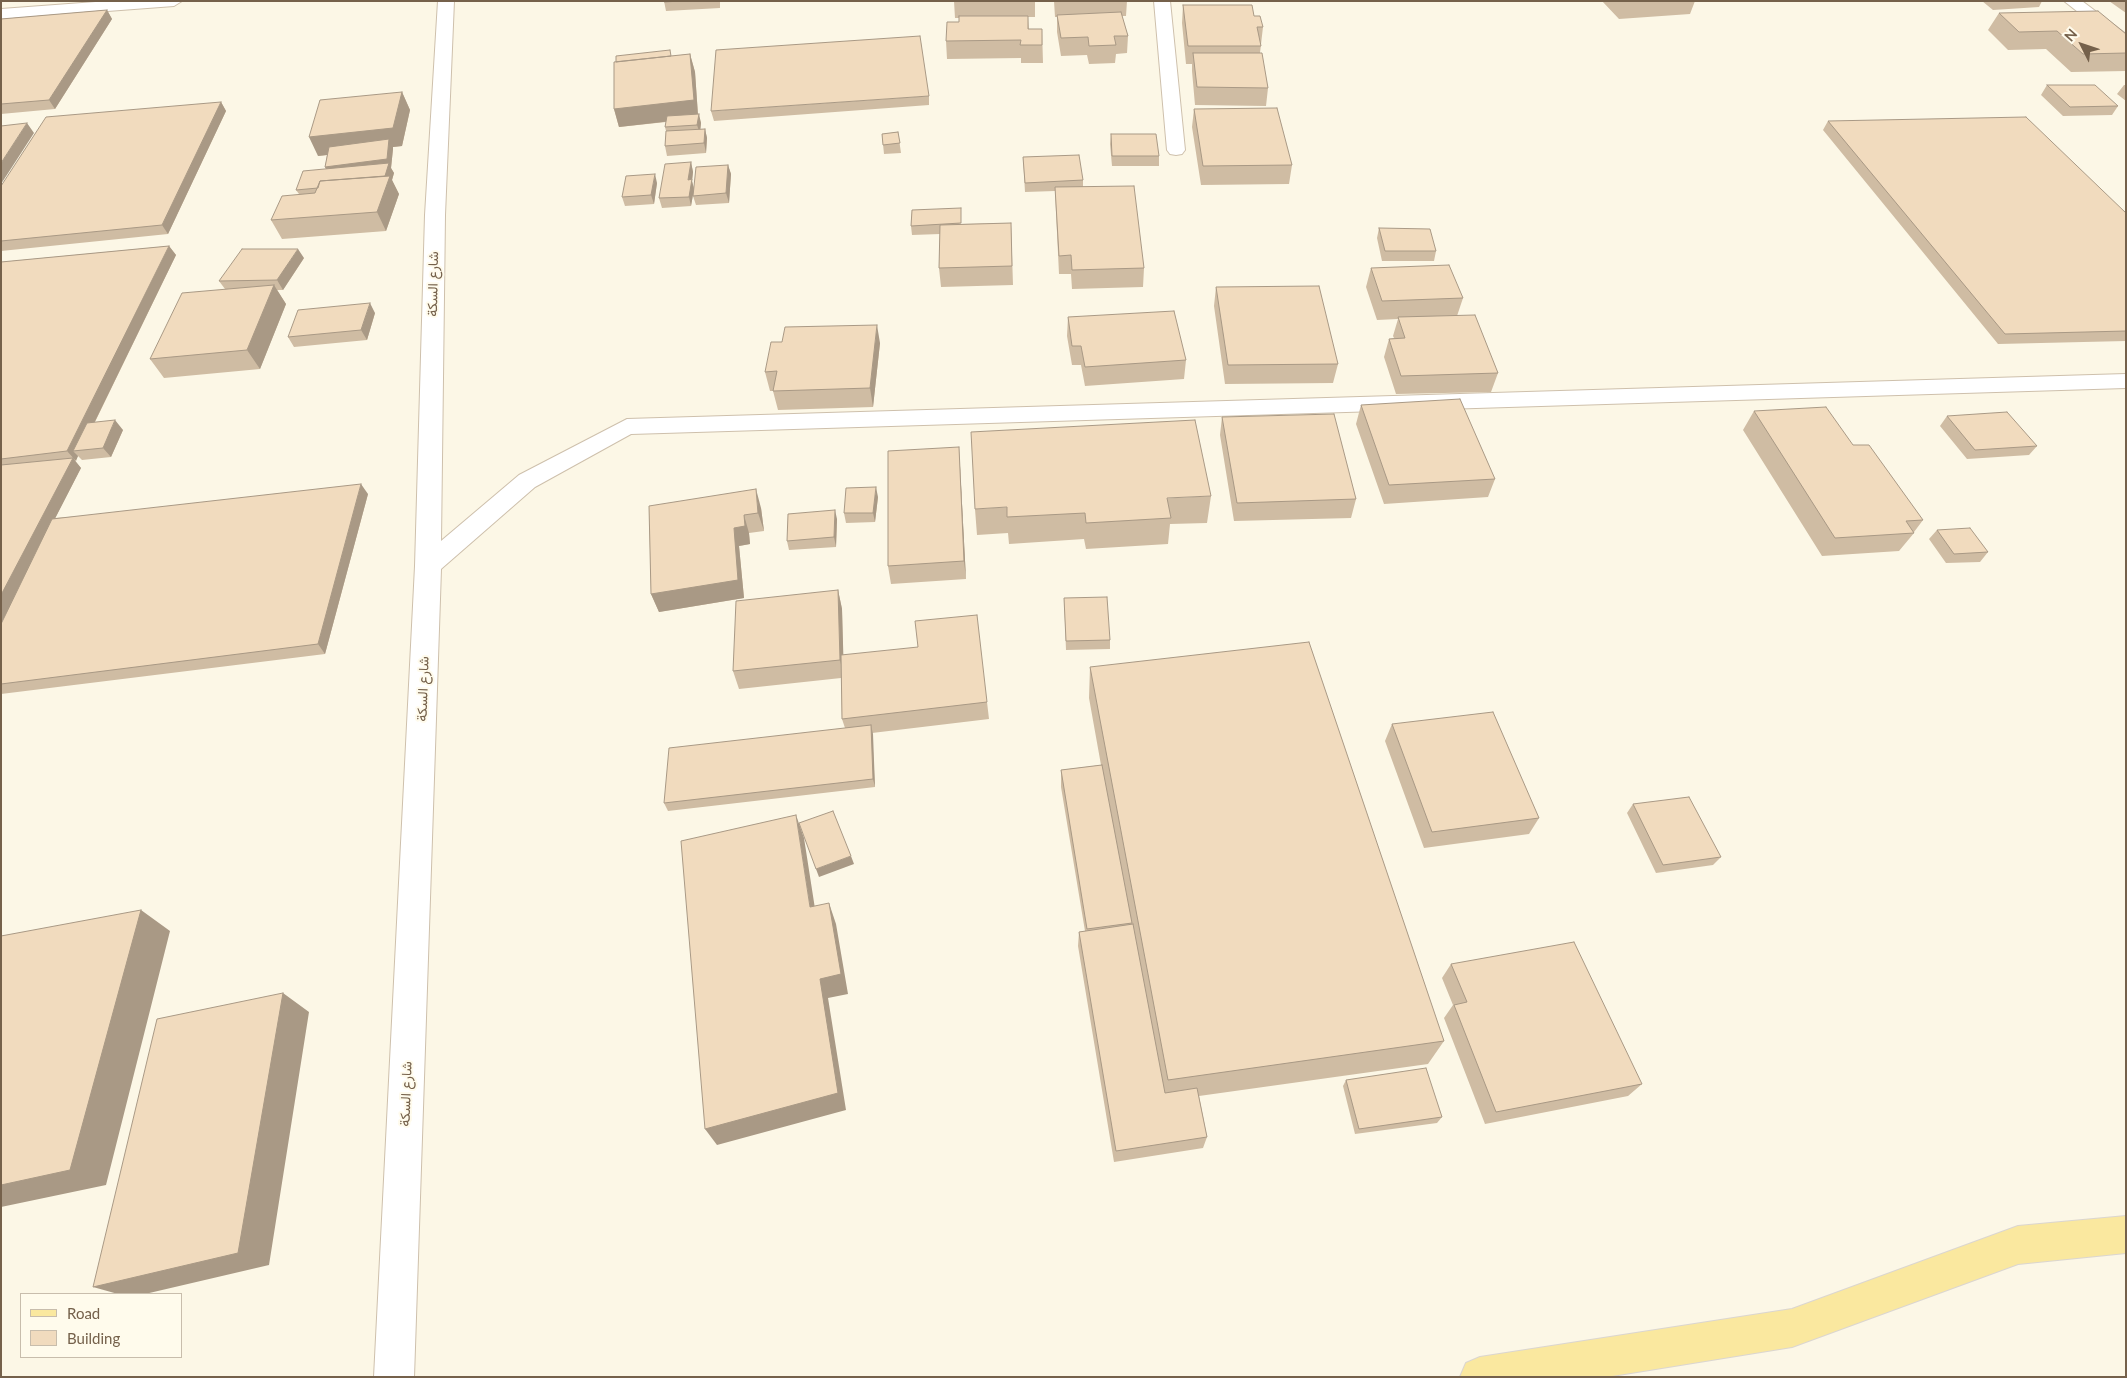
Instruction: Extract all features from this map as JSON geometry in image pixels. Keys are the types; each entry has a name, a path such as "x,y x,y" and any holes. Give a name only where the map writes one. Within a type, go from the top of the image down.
{"main road":[{"path":"1480,1377 1792,1328 2018,1245 2126,1234"}],"street":[{"path":"1,14 174,1"},
{"name":"شارع السكة","path":"394,1377 428,566 435,215 446,1"},
{"path":"1162,1 1176,150"},
{"path":"2072,1 2126,42"},
{"path":"428,566 527,481 627,427 2126,381"}],"building":[{"path":"1183,5 1252,5 1254,16 1260,16 1263,27 1257,27 1261,46 1188,46"},
{"path":"107,10 49,100 1,104 1,19"},
{"path":"2098,11 2126,34 2126,53 2083,54 2057,31 2019,32 1999,13"},
{"path":"1121,12 1128,36 1114,36 1116,45 1089,46 1088,37 1061,38 1057,15"},
{"path":"959,16 1028,16 1028,29 1042,29 1042,45 1020,45 1021,40 946,41 947,22 959,22"},
{"path":"920,36 929,96 711,111 716,50"},
{"path":"670,50 671,56 616,62 616,56"},
{"path":"1193,53 1262,53 1268,88 1197,87"},
{"path":"690,54 694,100 614,109 614,62"},
{"path":"2047,85 2095,85 2118,106 2070,107"},
{"path":"402,92 393,128 309,137 320,100"},
{"path":"221,102 162,225 1,241 1,186 46,117"},
{"path":"1277,108 1292,165 1203,166 1194,109"},
{"path":"699,114 697,125 665,127 667,116"},
{"path":"2026,117 2126,213 2126,331 2005,334 1828,121"},
{"path":"27,123 1,163 1,126"},
{"path":"705,129 704,143 665,146 666,131"},
{"path":"898,132 900,143 883,145 882,134"},
{"path":"1111,134 1156,134 1159,156 1112,156"},
{"path":"389,139 387,159 325,167 329,147"},
{"path":"1079,155 1083,180 1025,183 1023,157"},
{"path":"691,162 688,180 692,179 689,197 659,198 665,164"},
{"path":"389,163 385,176 320,181 318,188 296,190 303,171"},
{"path":"728,165 726,193 693,196 696,167"},
{"path":"655,174 651,195 622,197 626,176"},
{"path":"390,176 377,212 271,220 282,196 315,193 320,181"},
{"path":"1134,186 1144,268 1072,270 1071,255 1059,256 1055,187"},
{"path":"961,208 961,223 911,226 912,210"},
{"path":"1011,223 1012,266 939,268 940,225"},
{"path":"1379,228 1430,229 1436,251 1385,251"},
{"path":"169,246 67,451 1,459 1,262"},
{"path":"242,249 298,249 277,280 219,281"},
{"path":"1449,265 1463,298 1382,301 1371,268"},
{"path":"274,285 247,350 150,359 182,293"},
{"path":"1319,286 1338,364 1228,365 1216,287"},
{"path":"370,303 361,330 288,337 298,310"},
{"path":"1174,311 1186,360 1085,367 1081,346 1072,346 1068,317"},
{"path":"1475,315 1498,373 1401,376 1389,339 1405,338 1398,317"},
{"path":"877,325 870,388 773,391 777,371 765,372 771,342 782,342 785,327"},
{"path":"1460,399 1495,479 1389,485 1361,405"},
{"path":"1826,407 1853,445 1869,445 1923,520 1906,521 1914,533 1835,538 1754,411"},
{"path":"2007,412 2037,446 1975,450 1947,416"},
{"path":"1334,414 1356,499 1237,503 1222,417"},
{"path":"115,420 103,448 73,451 87,423"},
{"path":"1195,420 1211,496 1167,498 1171,518 1086,523 1085,513 1007,517 1007,507 975,509 971,432"},
{"path":"959,447 964,561 888,566 888,451"},
{"path":"73,458 1,595 1,465"},
{"path":"361,484 318,644 1,684 1,624 52,519"},
{"path":"876,487 873,513 844,513 846,488"},
{"path":"756,489 758,513 744,515 745,526 734,528 738,580 651,594 649,506"},
{"path":"835,510 834,537 787,541 788,514"},
{"path":"1970,528 1988,552 1954,554 1937,530"},
{"path":"838,590 840,660 733,671 736,601"},
{"path":"1107,597 1110,640 1066,641 1064,598"},
{"path":"977,615 987,702 842,719 841,655 918,647 915,621"},
{"path":"1309,642 1444,1041 1168,1080 1090,667"},
{"path":"1493,712 1539,818 1432,832 1392,724"},
{"path":"871,725 873,779 664,803 669,748"},
{"path":"1102,765 1132,923 1087,929 1061,770"},
{"path":"1689,797 1721,857 1663,865 1633,804"},
{"path":"833,811 851,856 816,869 799,823"},
{"path":"796,815 810,907 829,903 841,974 820,979 838,1093 705,1129 681,841"},
{"path":"141,910 70,1170 1,1185 1,936"},
{"path":"1133,924 1165,1093 1197,1088 1207,1137 1116,1151 1079,932"},
{"path":"1574,942 1642,1084 1496,1112 1454,1005 1467,1002 1451,964"},
{"path":"283,993 238,1253 93,1287 157,1019"},
{"path":"1426,1068 1442,1117 1359,1129 1346,1080"}]}
